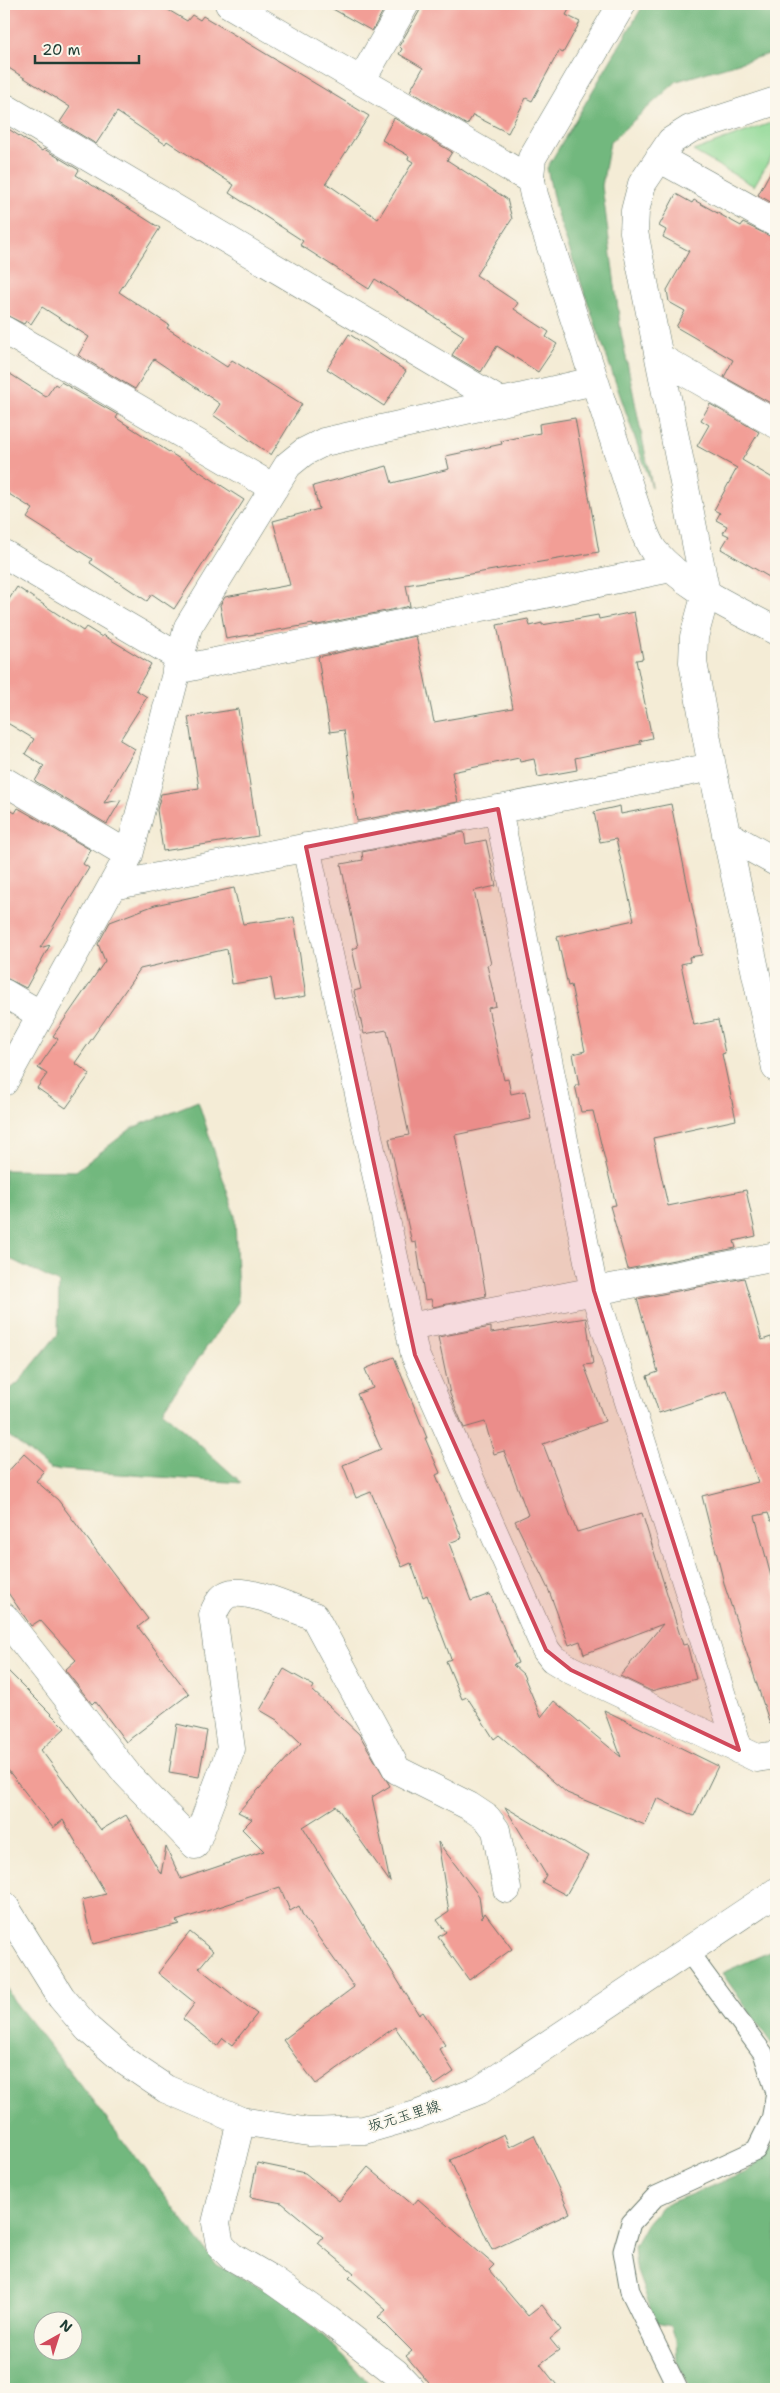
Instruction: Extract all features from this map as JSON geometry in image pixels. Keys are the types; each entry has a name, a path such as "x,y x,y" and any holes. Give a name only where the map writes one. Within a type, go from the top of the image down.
{"street":[{"path":"228,4 531,180"},
{"path":"360,81 406,4"},
{"path":"622,4 532,158 531,180 594,381 641,523 652,550 671,568 706,593 776,631"},
{"path":"776,101 690,130 671,141 642,184 635,211 634,232 706,593 694,637 693,662 712,767 776,1068"},
{"path":"4,107 501,402"},
{"path":"659,158 776,223"},
{"path":"4,330 274,488"},
{"path":"660,358 776,424"},
{"path":"4,1082 129,855 177,663 188,627 288,464 304,452 324,442 594,381"},
{"path":"4,554 177,663 671,568"},
{"path":"112,886 712,767"},
{"path":"4,781 129,855"},
{"path":"498,809 594,1291 739,1750"},
{"path":"726,834 776,862"},
{"path":"306,847 415,1356 546,1650 553,1658 571,1670 739,1750 757,1758 776,1755"},
{"path":"4,993 41,1015"},
{"path":"409,1326 776,1256"},
{"path":"4,1617 127,1774 195,1845 231,1749 213,1615 218,1603 231,1593 248,1594 314,1616 397,1770 469,1806 487,1818 496,1830 507,1889"},
{"name":"坂元玉里線","path":"4,1905 61,1997 88,2029 126,2062 166,2089 241,2121 309,2132 364,2130 416,2116 480,2090 776,1892"},
{"path":"241,2121 216,2223 220,2245 231,2256 269,2278 327,2319 396,2373 411,2389"}],"lane":[{"path":"678,2389 630,2291 623,2251 631,2223 656,2196 756,2150 771,2120 776,2093 764,2053 687,1950"}],"highlighted area":[{"path":"498,809 594,1291 739,1750 571,1670 546,1650 415,1355 306,847"}],"green space":[{"path":"644,4 776,4 776,52 677,81 610,142 602,186 621,332 652,487 556,211 547,168"},
{"path":"776,121 776,149 754,186 693,151"},
{"path":"198,1101 235,1216 238,1302 162,1411 242,1483 50,1469 4,1432 4,1394 18,1383 58,1334 59,1283 4,1256 4,1170 76,1171 132,1128"},
{"path":"776,1949 776,2050 722,1973"},
{"path":"4,1984 14,2001 86,2092 217,2265 287,2301 343,2355 373,2389 4,2389"},
{"path":"776,2141 776,2389 690,2389 677,2362 676,2340 671,2326 656,2323 636,2269 634,2246 647,2223 662,2206 747,2172"}],"building":[{"path":"4,4 158,4 187,21 192,15 200,20 203,16 369,116 326,183 378,219 413,162 408,159 409,156 382,140 394,118 452,152 447,160 507,199 512,219 476,275 518,303 514,309 549,332 546,337 557,344 538,372 497,346 481,372 452,355 464,336 375,279 369,289 300,245 303,241 229,193 234,185 167,141 165,144 117,112 96,144 60,122 70,107 4,65"},
{"path":"324,4 387,4 372,31"},
{"path":"421,4 572,4 566,15 580,22 563,53 559,51 532,101 526,98 508,133 473,115 467,125 410,91 423,68 399,54 402,49 399,46 419,12"},
{"path":"4,126 42,151 44,149 79,170 76,175 160,228 119,292 169,325 167,328 227,367 232,360 302,404 271,455 213,415 220,404 154,359 135,389 78,355 89,337 42,307 31,324 26,321 24,324 4,314"},
{"path":"776,161 776,205 758,195"},
{"path":"676,194 692,203 694,200 741,226 743,223 776,239 776,401 774,405 724,377 733,360 676,327 685,311 669,302 667,290 689,251 663,237 666,230 659,226"},
{"path":"349,334 406,371 384,406 327,369"},
{"path":"4,370 46,397 55,384 58,386 61,382 118,415 116,418 244,500 174,609 152,594 147,601 90,563 92,559 27,518 33,509 4,491"},
{"path":"710,404 759,432 742,460 776,480 776,581 721,549 729,536 723,533 727,526 716,520 720,513 714,510 737,468 697,446 709,425 701,420"},
{"path":"575,418 599,552 406,585 410,606 313,626 313,624 226,639 220,605 225,597 290,585 273,521 319,509 313,486 387,466 392,483 449,469 446,456 502,444 501,441 540,433 539,424"},
{"path":"17,587 83,631 86,627 102,637 103,635 151,664 136,690 147,697 120,740 135,749 104,803 121,800 107,824 35,781 44,766 25,754 34,739 4,721 4,607"},
{"path":"634,612 643,659 636,660 652,738 639,741 641,744 575,758 577,770 538,777 534,759 520,762 519,758 452,772 458,802 357,821 344,730 330,732 318,657 416,636 434,722 513,708 497,625 528,619 530,626 542,623 542,625 598,615 599,619"},
{"path":"238,709 258,836 163,851 157,810 161,794 199,788 188,717"},
{"path":"671,804 702,955 689,957 690,962 681,964 694,1025 718,1020 725,1053 722,1054 736,1120 653,1138 668,1206 746,1190 756,1236 734,1241 736,1248 628,1269 610,1206 616,1205 593,1111 581,1112 575,1085 579,1085 573,1054 585,1051 571,985 568,986 557,937 634,920 616,839 600,842 594,812 620,806 621,814"},
{"path":"4,806 15,813 18,808 91,850 83,864 89,868 40,948 50,945 26,988 4,977"},
{"path":"464,832 466,844 486,840 496,886 474,891 491,964 487,965 496,1006 488,1008 504,1080 508,1079 511,1094 525,1091 531,1119 455,1135 473,1219 486,1296 433,1307 431,1299 425,1300 416,1242 412,1243 389,1139 409,1135 387,1030 364,1034 354,991 361,989 352,949 358,947 341,864 363,860 362,852"},
{"path":"234,888 243,924 294,917 306,996 275,1001 271,978 232,984 227,949 140,969 75,1063 90,1074 66,1108 37,1088 47,1074 38,1068 58,1039 53,1036 105,961 98,944 110,922 155,905"},
{"path":"744,1278 762,1340 771,1337 776,1354 776,1520 771,1521 768,1513 755,1516 776,1595 776,1723 770,1724 725,1587 702,1496 758,1482 727,1391 659,1413 647,1376 658,1372 637,1299"},
{"path":"586,1318 593,1364 584,1365 605,1421 543,1444 577,1532 642,1513 683,1645 687,1644 696,1679 651,1691 620,1676 663,1624 584,1654 580,1641 569,1645 549,1591 515,1521 528,1515 504,1451 494,1454 485,1422 464,1428 450,1394 438,1337 491,1327 491,1333"},
{"path":"394,1357 427,1438 425,1438 440,1473 436,1475 462,1538 449,1543 471,1601 490,1594 518,1663 513,1665 523,1674 541,1717 554,1701 621,1757 604,1710 718,1766 694,1816 657,1798 645,1825 567,1793 499,1735 494,1739 467,1697 462,1699 446,1661 451,1659 427,1595 423,1597 411,1563 402,1567 371,1492 356,1498 343,1465 381,1449 357,1394 373,1388 365,1369"},
{"path":"24,1454 44,1472 36,1481 58,1500 148,1619 138,1627 189,1694 126,1742 95,1701 92,1704 65,1670 76,1660 40,1620 31,1626 4,1587 4,1476"},
{"path":"4,1667 65,1728 41,1750 101,1830 126,1815 161,1874 166,1847 181,1879 264,1851 242,1829 252,1819 238,1812 301,1743 277,1720 260,1710 284,1669 314,1686 312,1690 359,1734 390,1786 372,1797 390,1882 336,1806 303,1827 419,2015 423,2012 445,2045 439,2049 454,2072 435,2085 395,2027 316,2084 283,2040 354,1987 303,1916 299,1906 290,1911 280,1887 176,1921 180,1924 93,1944 82,1900 106,1894 63,1820 53,1828 4,1765"},
{"path":"177,1724 207,1731 199,1777 169,1772"},
{"path":"505,1807 588,1856 566,1895 542,1882 546,1875"},
{"path":"438,1842 479,1896 482,1918 485,1913 512,1949 469,1980 438,1937 446,1932 437,1920 449,1912"},
{"path":"190,1932 213,1951 199,1968 257,2014 232,2045 223,2038 217,2046 183,2019 195,2003 158,1973"},
{"path":"504,2134 510,2147 534,2135 570,2213 492,2250 450,2160"},
{"path":"257,2163 305,2173 339,2201 368,2167 413,2205 418,2199 494,2265 489,2270 528,2316 542,2305 561,2330 550,2339 559,2350 540,2364 560,2389 434,2389 406,2356 412,2351 378,2317 386,2310 349,2278 354,2273 318,2243 323,2237 282,2203 250,2197"}]}
